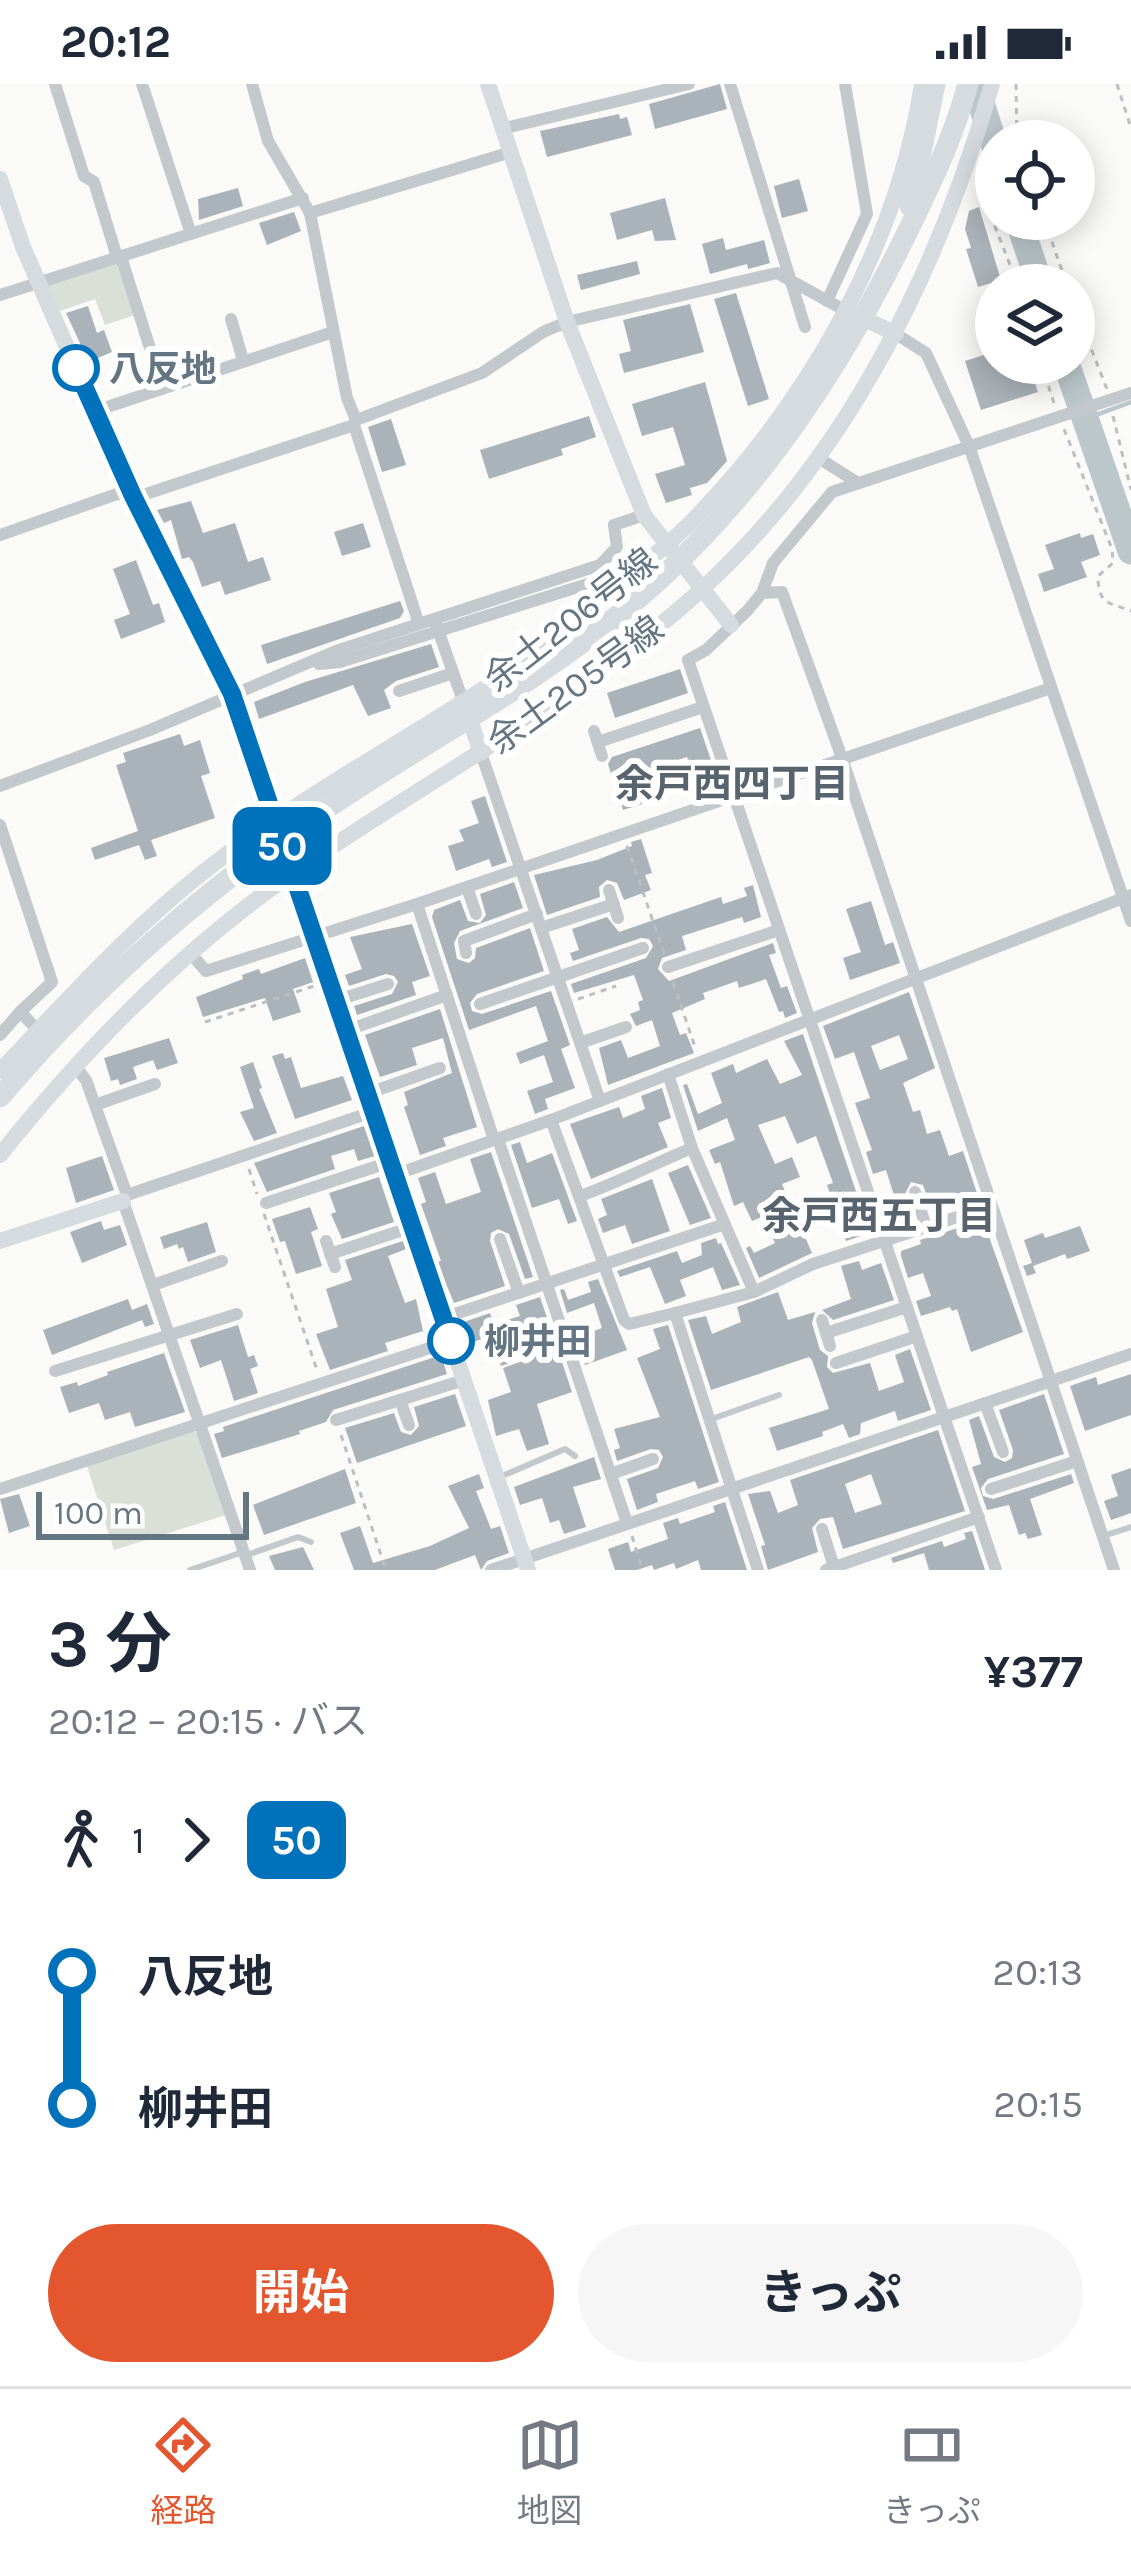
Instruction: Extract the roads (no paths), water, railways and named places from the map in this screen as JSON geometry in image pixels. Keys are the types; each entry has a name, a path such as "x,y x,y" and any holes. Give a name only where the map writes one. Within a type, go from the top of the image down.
{"highway":[{"path":"897,253 922,159 935,84"},
{"path":"0,1097 104,986 221,883 320,812 549,667 600,630 685,555 774,457 814,400 939,170 968,84"}],"street":[{"path":"55,84 84,176 96,189 123,263 162,386"},
{"path":"142,84 190,233"},
{"path":"252,84 268,141 310,213 355,422 418,621"},
{"path":"488,84 567,322 644,515 730,625"},
{"path":"501,129 633,90 689,84"},
{"path":"730,84 805,327"},
{"path":"827,301 867,214 844,84"},
{"name":"余土206号線","path":"0,1071 156,913 274,820 552,642 697,518 749,459 846,310 896,195 922,84"},
{"name":"余土205号線","path":"0,1156 75,1066 191,954 292,874 584,686 703,589 782,504 896,334 969,163 992,84"},
{"path":"310,213 508,153"},
{"path":"0,179 38,283 133,496 232,694 526,1564"},
{"path":"0,295 303,198"},
{"path":"0,535 355,422 482,373 543,332 567,322 776,273 926,353 969,446 1127,897 1131,921"},
{"path":"231,319 243,360"},
{"path":"95,411 333,332"},
{"path":"996,1570 688,660 706,650 762,593 773,563 832,492 1131,392"},
{"path":"817,457 858,483"},
{"path":"312,664 340,662 435,622 600,565 617,547 614,525 644,515"},
{"path":"0,786 418,621 435,622 614,576"},
{"path":"762,593 782,592 842,758 1114,1570"},
{"path":"435,622 600,1101"},
{"path":"399,691 454,674"},
{"path":"191,954 206,971 1052,688"},
{"path":"598,743 704,707"},
{"path":"0,825 52,982 0,1035"},
{"path":"467,887 476,914"},
{"path":"266,1203 551,1120 1127,897"},
{"path":"417,904 628,1523"},
{"path":"466,953 464,941 614,904"},
{"path":"668,967 779,930"},
{"path":"480,1004 625,948 643,948"},
{"path":"335,1001 388,984"},
{"path":"345,1031 447,995"},
{"path":"20,1012 86,1080 246,1559"},
{"path":"580,1043 626,1027"},
{"path":"366,1094 440,1068"},
{"path":"668,1074 722,1225 754,1292"},
{"path":"95,1105 155,1084"},
{"path":"0,1241 373,1112"},
{"path":"551,1120 623,1320 629,1324 754,1292 813,1264 992,1206"},
{"path":"580,1196 635,1177 646,1167 692,1148"},
{"path":"915,1192 926,1227"},
{"path":"443,1318 722,1225"},
{"path":"330,1254 412,1227"},
{"path":"500,1239 518,1293"},
{"path":"153,1285 222,1261"},
{"path":"826,1333 907,1307"},
{"path":"675,1313 758,1570"},
{"path":"55,1371 237,1314"},
{"path":"836,1363 917,1336"},
{"path":"0,1489 451,1341"},
{"path":"491,1570 526,1564 628,1523 1131,1354"},
{"path":"336,1420 464,1380"},
{"path":"400,1400 409,1425"},
{"path":"986,1403 1003,1452"},
{"path":"611,1474 653,1459"},
{"path":"991,1489 1078,1461"},
{"path":"822,1529 830,1569 979,1517"}],"lane":[{"path":"710,1420 779,1395"},
{"path":"497,1479 565,1449 574,1456"},
{"path":"1102,1536 1131,1527"},
{"path":"190,1570 246,1559 298,1537 311,1542"}],"waterway":[{"path":"975,84 986,120"},
{"path":"1025,240 1033,264"},
{"path":"1073,384 1131,551"},
{"path":"1085,419 1131,402"}],"place":[{"name":"八反地","path":"76,368"},
{"name":"柳井田","path":"451,1341"}],"district":[{"name":"余戸西四丁目","path":"732,783"},
{"name":"余戸西五丁目","path":"879,1215"}]}
